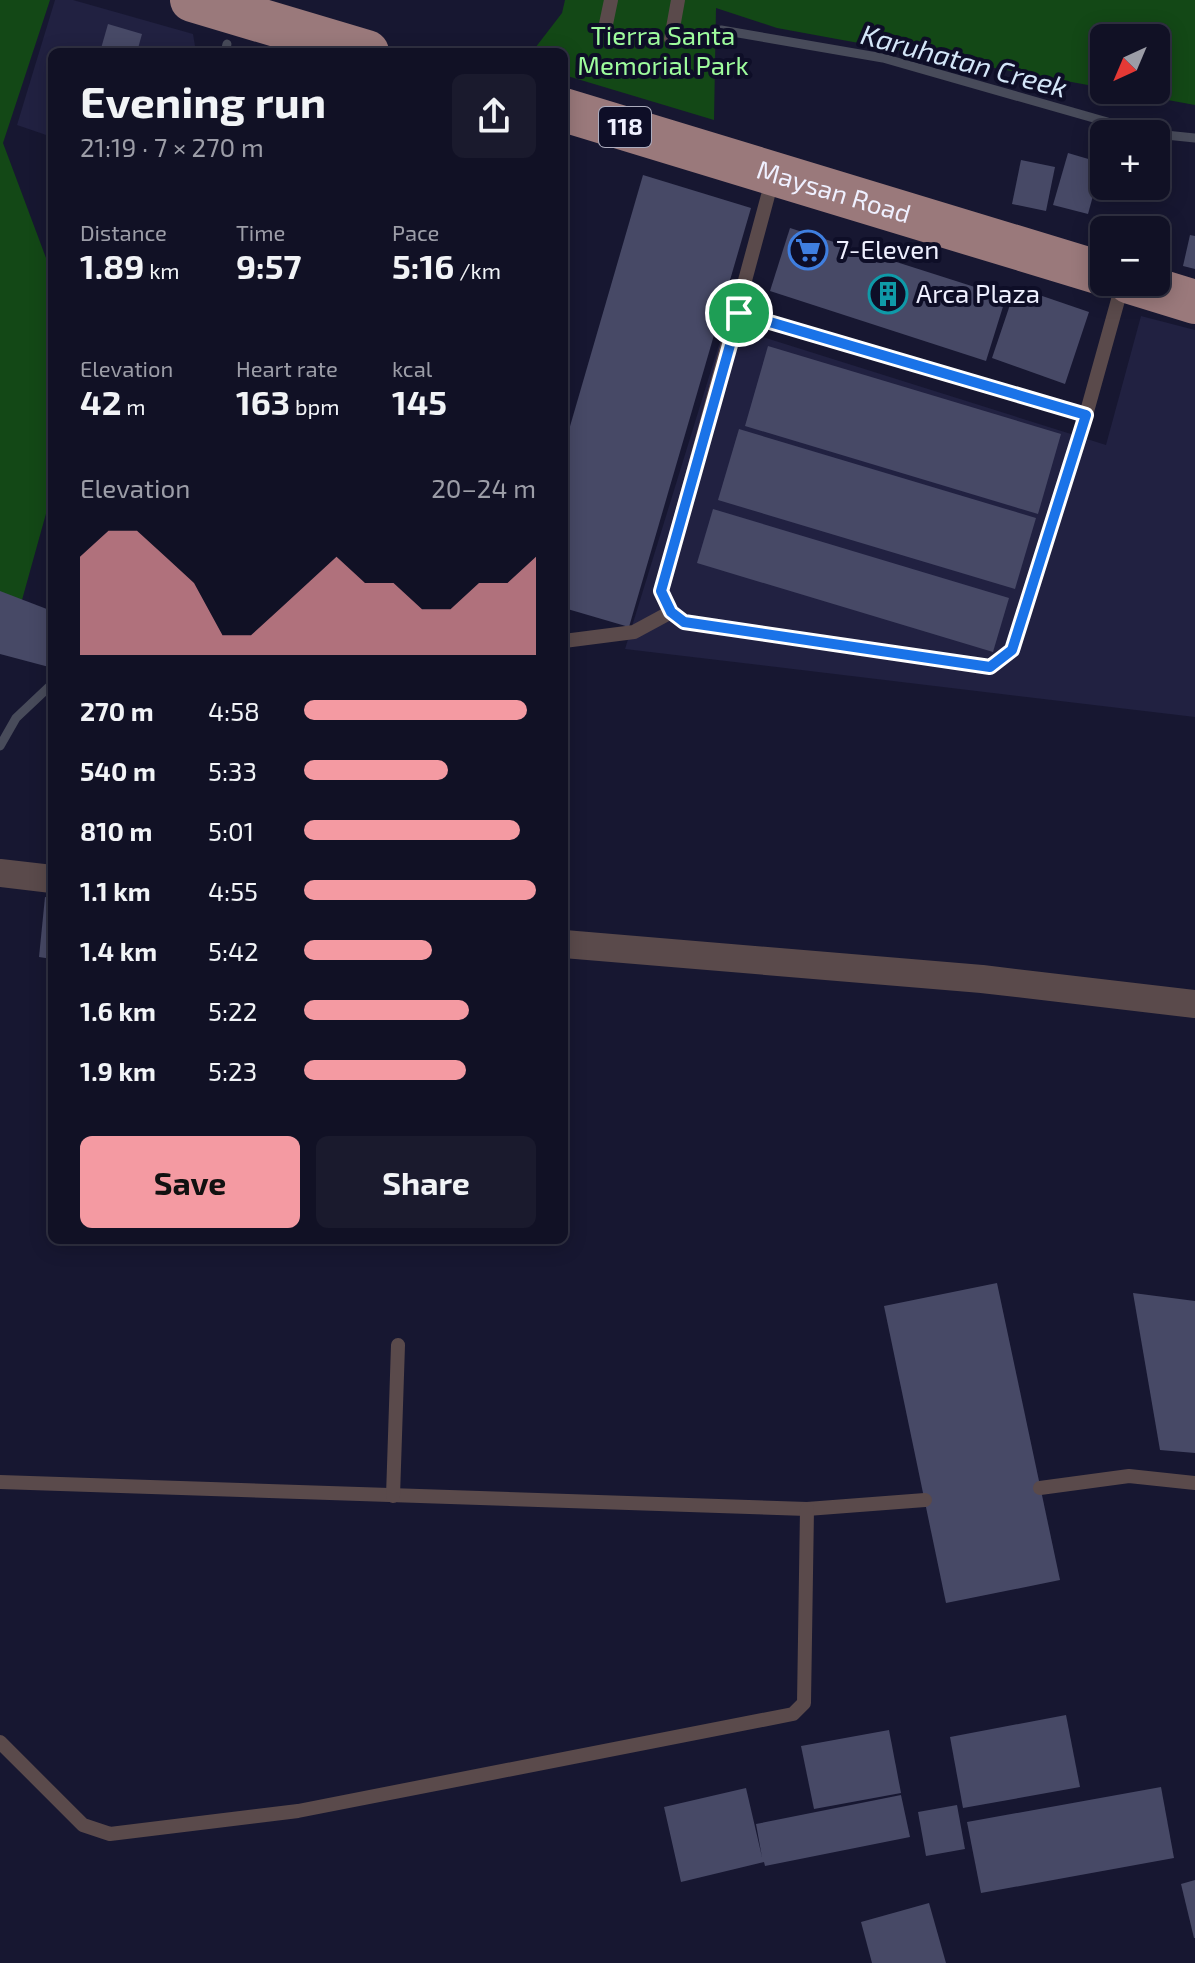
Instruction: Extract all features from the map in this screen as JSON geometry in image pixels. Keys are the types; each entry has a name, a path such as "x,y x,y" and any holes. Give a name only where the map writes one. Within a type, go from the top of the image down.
{"main road":[{"path":"192,0 354,48"},
{"name":"Maysan Road","path":"568,111 1090,270"},
{"path":"1170,294 1195,302"}],"street":[{"path":"0,873 48,879"},
{"path":"568,944 982,979 1195,1004"}],"lane":[{"path":"606,24 611,0"},
{"path":"671,39 678,0"},
{"path":"775,173 661,591 671,612 684,622 990,667 1012,650 1086,415 1119,296"},
{"path":"739,313 1086,415"},
{"path":"568,640 634,632 671,612"},
{"path":"393,1496 398,1345"},
{"path":"1040,1488 1129,1476 1195,1483"},
{"path":"0,1482 807,1509 925,1500"},
{"path":"0,1742 83,1825 110,1834 298,1811 793,1714 804,1703 807,1509"}],"shaded area":[{"path":"55,0 73,0 193,34 195,48 48,48 48,136 17,125"},
{"path":"1141,316 1195,330 1195,717 625,649 725,325 1106,445"}],"green space":[{"path":"0,0 50,0 3,143 48,263 48,506 22,600 0,592"},
{"name":"Tierra Santa Memorial Park","path":"565,0 1195,0 1195,105 1170,100 1170,24 1090,24 1090,85 777,28 716,8 714,120 568,76 568,48 535,48 562,13"}],"building":[{"path":"108,24 142,34 138,48 101,48"},
{"path":"1068,153 1090,159 1092,200 1088,214 1053,205"},
{"path":"1021,160 1055,167 1046,211 1012,204"},
{"path":"643,175 751,208 629,627 568,609 568,433"},
{"name":"Arca Plaza","path":"790,228 1006,297 986,361 770,291"},
{"path":"1190,235 1195,236 1195,269 1183,266"},
{"path":"1016,287 1089,312 1065,384 992,358"},
{"path":"768,346 1061,434 1038,514 745,426"},
{"path":"739,429 1036,518 1015,589 718,500"},
{"path":"713,509 1009,598 993,652 697,563"},
{"path":"0,591 48,609 48,667 0,654"},
{"path":"45,897 48,897 48,958 39,957"},
{"path":"997,1283 1060,1580 946,1603 884,1306"},
{"path":"1133,1293 1195,1301 1195,1453 1160,1450"},
{"path":"1066,1715 1080,1787 963,1808 950,1737"},
{"path":"889,1730 901,1793 814,1809 801,1746"},
{"path":"1161,1787 1174,1858 981,1893 967,1822"},
{"path":"746,1788 762,1857 756,1824 901,1795 910,1837 765,1866 764,1862 681,1882 664,1807"},
{"path":"957,1805 965,1849 926,1856 918,1812"},
{"path":"1195,1880 1195,1938 1194,1938 1181,1884"},
{"path":"929,1903 946,1963 872,1963 861,1922"}],"waterway":[{"name":"Karuhatan Creek","path":"721,30 883,58 1146,133 1195,138"},
{"path":"226,48 227,44"},
{"path":"0,746 16,718 48,688"}],"place":[{"name":"7-Eleven","path":"808,250"},
{"name":"Arca Plaza","path":"888,294"}],"route":[{"path":"739,313 1086,415 1012,650 1003,660 990,667 684,622 671,612 661,591 739,313"}]}
